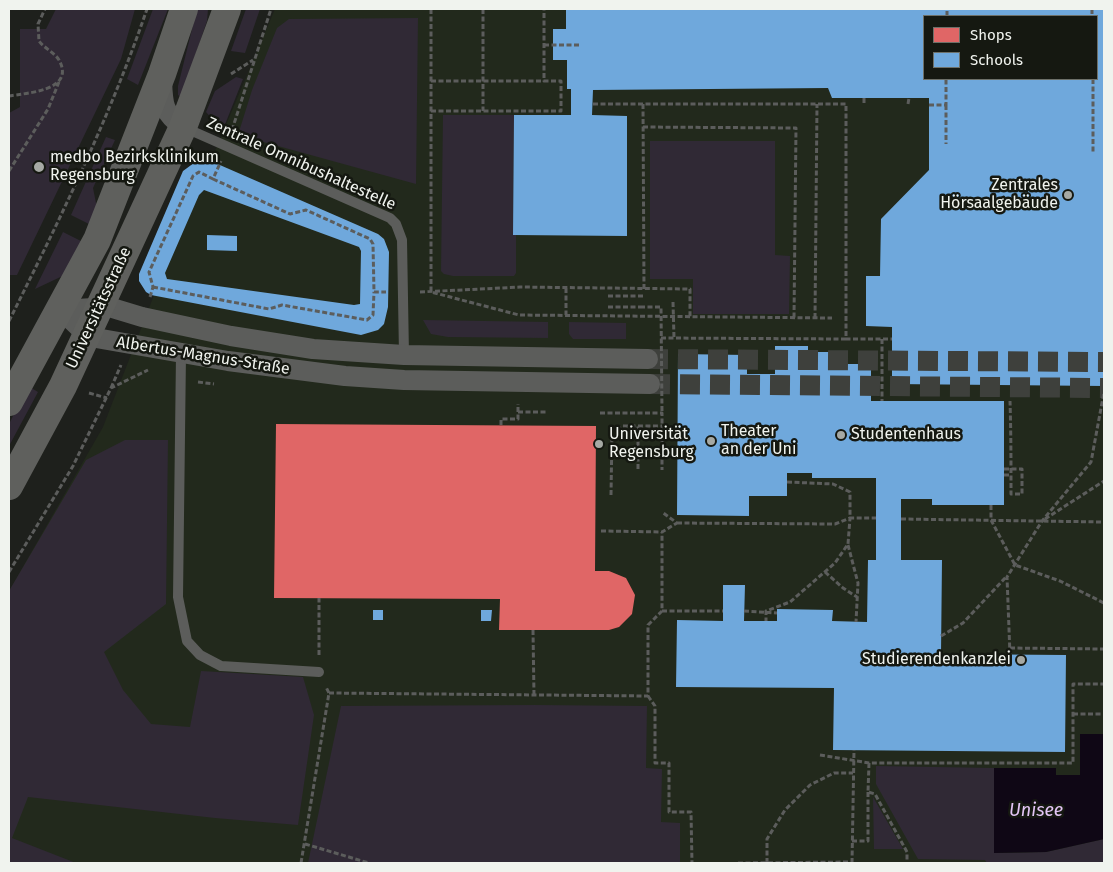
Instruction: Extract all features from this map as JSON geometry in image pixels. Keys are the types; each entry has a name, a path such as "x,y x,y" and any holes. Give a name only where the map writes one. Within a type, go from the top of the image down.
{"street":[{"name":"Universitätsstraße","path":"9,402 97,240 162,74 184,9"},
{"name":"Universitätsstraße","path":"9,486 63,386 183,127 227,9"},
{"name":"Universitätsstraße","path":"162,74 164,104 170,118 183,127"},
{"name":"Albertus-Magnus-Straße","path":"60,310 99,306 109,307 142,317 273,344 404,355 648,359"},
{"name":"Albertus-Magnus-Straße","path":"60,310 86,334 96,338 181,354 284,370 404,380 650,384"},
{"path":"404,355 404,380"}],"lane":[{"name":"Zentrale Omnibushaltestelle","path":"183,127 380,214 396,224 400,231 402,250 404,355"},
{"path":"181,354 178,597 188,641 200,655 221,666 319,672"}],"path":[{"path":"9,170 48,109 60,80 62,68 59,58 39,41 38,24 45,9"},
{"path":"9,321 60,222 132,52 147,9"},
{"path":"142,317 153,286 149,272 193,176 199,172 213,179 227,146 271,9"},
{"path":"431,9 431,292 519,315 832,318"},
{"path":"483,9 483,111"},
{"path":"544,9 544,81"},
{"path":"544,44 581,45"},
{"path":"9,96 50,89 60,80"},
{"path":"946,80 946,144"},
{"path":"1092,80 1093,154"},
{"path":"431,81 561,81 561,111 431,111"},
{"path":"864,98 864,104"},
{"path":"908,104 909,98"},
{"path":"593,104 846,104 846,338"},
{"path":"643,104 644,289 690,289 690,317"},
{"path":"814,318 817,104"},
{"path":"929,105 946,105"},
{"path":"643,127 796,128 794,318"},
{"path":"153,286 269,309 282,305 367,320 374,315 374,292"},
{"path":"566,288 566,316"},
{"path":"608,296 644,296"},
{"path":"673,302 674,338"},
{"path":"608,307 661,307 662,442"},
{"path":"661,338 892,338"},
{"path":"882,338 882,401"},
{"path":"9,572 73,466 111,388 181,354"},
{"path":"941,636 963,622 1007,577 1042,521 1091,462 1104,392"},
{"path":"501,425 501,419 518,419 518,398"},
{"path":"1004,469 1022,469 1022,494 1011,494 1011,475 1010,402"},
{"path":"518,412 546,412"},
{"path":"600,413 662,413"},
{"path":"638,425 638,469"},
{"path":"611,495 612,434 621,426 662,426"},
{"path":"662,452 662,470"},
{"path":"1004,475 1011,475"},
{"path":"1042,521 1104,480"},
{"path":"787,482 833,484 850,492 848,544 858,583 856,622"},
{"path":"992,506 991,520 1015,565 1060,581 1104,603"},
{"path":"662,512 677,523"},
{"path":"601,531 662,532 677,523 835,524 850,518 876,518"},
{"path":"902,519 1104,522"},
{"path":"662,532 662,611 648,625 648,696 655,706 655,763 669,763 669,812 691,812 692,863"},
{"path":"766,611 790,602 835,562 848,544"},
{"path":"825,572 843,588 857,597"},
{"path":"1007,577 1010,655"},
{"path":"301,863 329,693 319,672 319,598"},
{"path":"662,611 723,611"},
{"path":"744,611 777,613"},
{"path":"766,611 766,621"},
{"path":"533,630 534,696"},
{"path":"1010,648 1104,649"},
{"path":"820,756 869,763 1073,763 1073,684 1104,684"},
{"path":"329,693 648,696"},
{"path":"1073,714 1104,714"},
{"path":"738,863 852,863 854,750"},
{"path":"852,841 868,841 869,763"},
{"path":"767,863 767,839 785,810 810,785 834,773 854,773"},
{"path":"868,792 875,794 907,852 907,863"},
{"path":"305,844 369,863"}],"shaded area":[{"name":"medbo Bezirksklinikum Regensburg","path":"56,9 135,9 121,59 17,275 9,275 9,113 20,107 20,29 46,29"},
{"path":"153,9 168,9 138,85 127,79"},
{"path":"197,9 208,9 207,21 181,97 178,95 178,86"},
{"path":"246,9 260,9 245,53 231,51"},
{"name":"Universität Regensburg","path":"275,9 1104,9 1104,863 9,863 9,591 103,427 154,295"},
{"path":"418,18 416,184 238,135 252,90 277,28 289,19"},
{"path":"236,77 243,79 224,127 218,125 206,112 215,91"},
{"path":"443,115 514,115 513,235 516,235 516,273 514,276 453,276 444,274 441,271"},
{"path":"106,137 115,140 93,188 97,208 89,224 71,215"},
{"path":"650,141 775,141 775,255 790,256 789,314 693,314 693,279 650,279"},
{"path":"63,232 83,242 71,272 35,289"},
{"path":"423,320 548,322 548,338 448,337 431,334"},
{"path":"569,322 626,323 626,339 573,339 569,334"},
{"path":"28,386 38,392 9,446 9,424"},
{"path":"125,440 168,440 166,604 104,652 123,690 151,724 190,727 201,671 303,677 314,715 298,825 215,818 28,797 12,838 76,863 9,863 9,591 86,460"},
{"path":"341,706 647,706 646,768 662,769 661,822 680,823 680,863 308,863"},
{"path":"876,766 994,768 995,853 1046,852 1104,839 1104,863 987,863 985,860 918,859 876,784"},
{"path":"873,797 903,849 874,849"}],"water":[{"name":"Unisee","path":"1080,734 1104,734 1104,839 1046,852 994,853 994,768 1056,768 1056,775 1080,775"}],"building: Shops":[{"path":"276,424 596,426 595,571 609,571 626,578 635,595 632,614 619,627 609,630 499,630 500,599 274,598"}],"building: Schools":[{"path":"566,9 1104,9 1104,386 892,384 892,327 866,326 866,276 880,276 881,219 929,170 929,98 832,98 828,88 593,90 592,115 627,116 627,236 513,235 514,115 571,115 571,89 567,89 567,60 553,60 553,29 566,29"},
{"path":"198,160 213,162 378,234 384,239 389,252 388,307 384,324 378,330 361,335 151,295 146,292 139,281 139,274 183,171","holes":["204,190 359,247 361,251 360,304 354,305 167,279 165,273 199,195"]},
{"path":"207,235 237,236 237,251 207,250"},
{"path":"775,346 808,346 808,352 839,352 839,364 871,364 871,401 1004,401 1004,505 932,505 932,499 901,499 901,560 942,560 941,654 1066,655 1065,752 833,750 834,688 676,687 677,620 723,621 723,585 745,585 744,621 777,621 777,609 833,610 832,621 867,622 868,560 876,560 876,478 812,478 812,473 787,473 787,496 749,496 749,516 677,515 678,354 747,355 747,374 775,374"},
{"path":"373,610 383,610 383,620 373,620"},
{"path":"481,610 492,610 491,621 481,621"}],"tunnel":[{"path":"648,359 1104,362"},
{"path":"650,384 1104,388"}],"place":[{"name":"medbo Bezirksklinikum Regensburg","path":"39,167"},
{"name":"Zentrales Hörsaalgebäude","path":"1068,195"},
{"name":"Studentenhaus","path":"841,435"},
{"name":"Theater an der Uni","path":"711,441"},
{"name":"Universität Regensburg","path":"599,444"},
{"name":"Studierendenkanzlei","path":"1021,660"}]}
